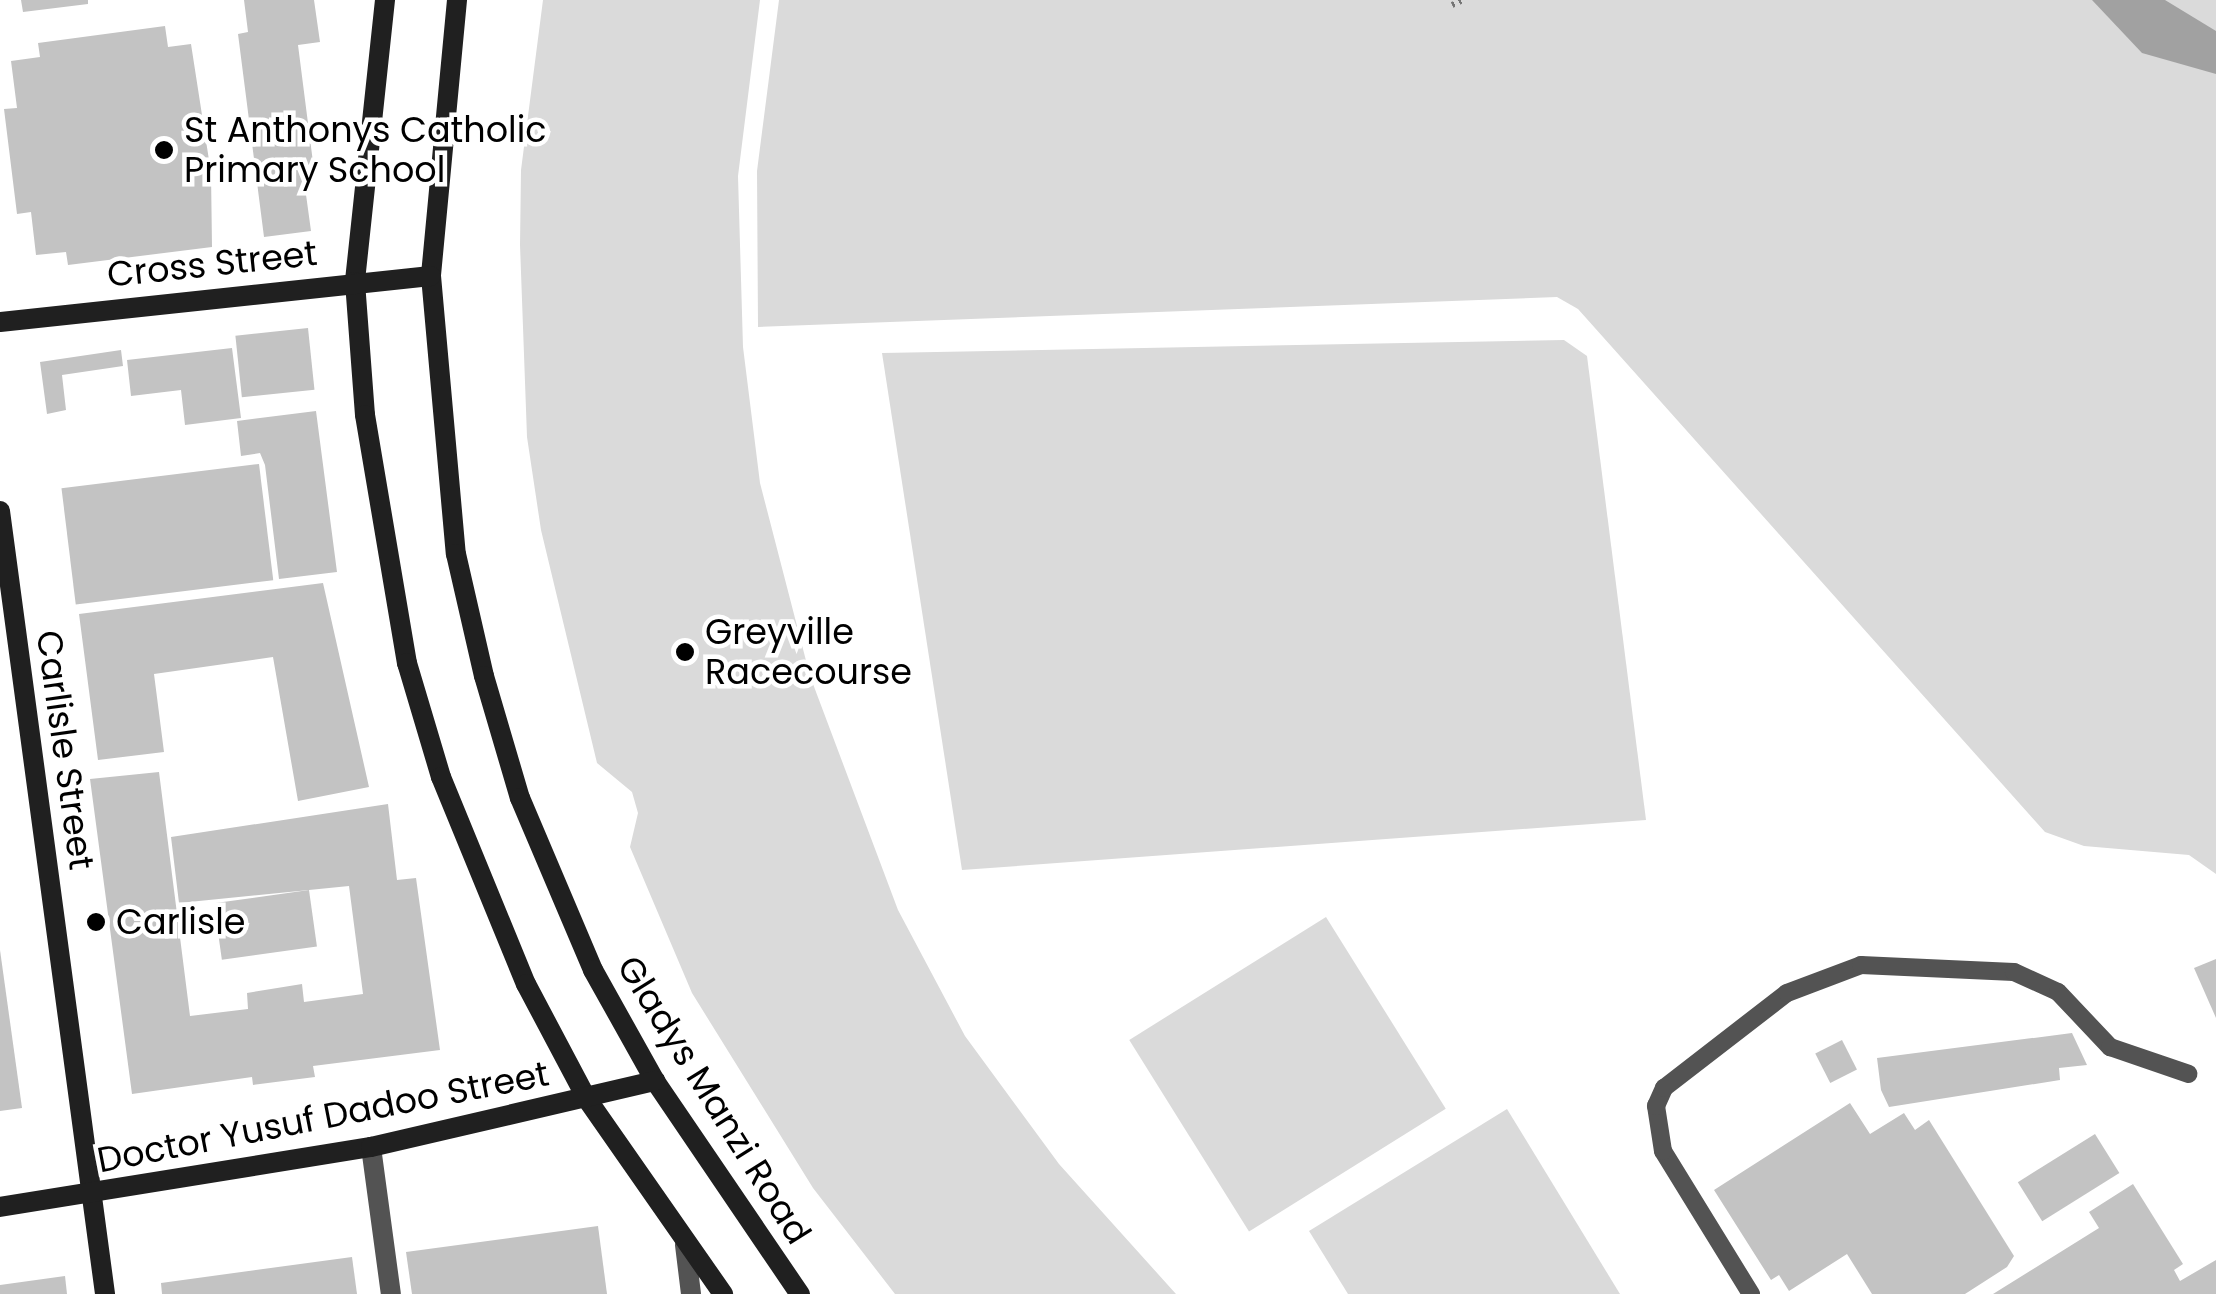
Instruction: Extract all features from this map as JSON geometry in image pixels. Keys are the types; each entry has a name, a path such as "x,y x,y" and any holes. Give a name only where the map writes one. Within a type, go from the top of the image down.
{"main road":[{"path":"385,0 356,282 366,415 406,663 482,885 588,1098 685,1245 723,1294"},
{"name":"Gladys Manzi Road","path":"458,0 431,276 456,554 484,676 560,896 655,1081 800,1294"},
{"name":"Cross Street","path":"0,322 431,276"},
{"name":"Carlisle Street","path":"0,511 104,1294"},
{"name":"Doctor Yusuf Dadoo Street","path":"0,1207 371,1147 655,1081"}],"street":[{"path":"371,1147 391,1294"},
{"path":"685,1245 691,1294"}],"lane":[{"path":"1751,1294 1664,1151 1656,1106 1664,1088 1788,993 1861,965 2014,972 2058,992 2110,1047 2189,1074"}],"path":[{"path":"1452,5 1463,0"}],"shaded area":[{"name":"Greyville Racecourse","path":"543,0 760,0 738,176 743,347 760,483 810,676 898,910 965,1036 1059,1164 1176,1294 895,1294 813,1188 692,993 630,847 638,813 632,792 597,763 541,530 527,437 521,170"},
{"path":"779,0 2216,0 2216,874 2189,855 2084,846 2045,832 1578,309 1557,297 758,327 757,171"},
{"path":"2092,0 2165,0 2216,31 2216,74 2142,53"},
{"path":"1564,340 1587,356 1646,820 962,870 882,353"},
{"path":"1326,917 1446,1109 1249,1232 1129,1040"},
{"path":"1507,1109 1620,1294 1348,1294 1309,1231"}],"building":[{"path":"21,0 88,0 88,4 23,12"},
{"path":"244,0 314,0 320,42 298,45 315,178 304,180 311,231 264,237 238,34 248,32"},
{"path":"165,26 168,47 191,44 211,173 212,247 68,265 66,252 36,255 31,212 17,214 4,109 17,108 11,61 40,57 38,43"},
{"path":"308,328 314,390 242,397 235,336"},
{"path":"232,348 241,418 185,425 181,390 131,396 127,360"},
{"path":"121,350 123,366 62,375 66,410 47,414 40,362"},
{"path":"316,411 337,572 279,579 265,465 260,453 241,456 237,421"},
{"path":"259,464 273,580 76,604 61,488"},
{"path":"323,583 369,787 298,801 273,657 154,674 164,752 98,760 79,614"},
{"path":"159,772 190,1016 248,1009 247,993 302,984 304,1002 363,994 349,886 179,903 171,837 388,804 397,880 416,878 440,1050 313,1066 315,1077 253,1085 252,1077 132,1094 90,779"},
{"path":"309,890 317,946 222,960 214,903"},
{"path":"0,950 22,1108 0,1111"},
{"path":"2216,959 2216,1018 2194,968"},
{"path":"2072,1033 2087,1065 2059,1068 2060,1080 1889,1107 1881,1090 1877,1058"},
{"path":"1842,1040 1857,1069 1830,1083 1815,1054"},
{"path":"1850,1103 1870,1134 1904,1113 1915,1130 1929,1120 2014,1256 2007,1267 1965,1294 1872,1294 1847,1254 1789,1291 1779,1275 1771,1280 1714,1190"},
{"path":"2095,1134 2119,1173 2042,1221 2018,1182"},
{"path":"2133,1184 2183,1264 2174,1270 2180,1281 2216,1260 2216,1294 1993,1294 2099,1228 2089,1212"},
{"path":"598,1226 607,1294 412,1294 406,1252"},
{"path":"352,1257 357,1294 162,1294 161,1283"},
{"path":"65,1276 67,1294 0,1294 0,1285"}],"place":[{"name":"St Anthonys Catholic Primary School","path":"164,150"},
{"name":"Greyville Racecourse","path":"685,652"},
{"name":"Carlisle","path":"96,922"}]}
